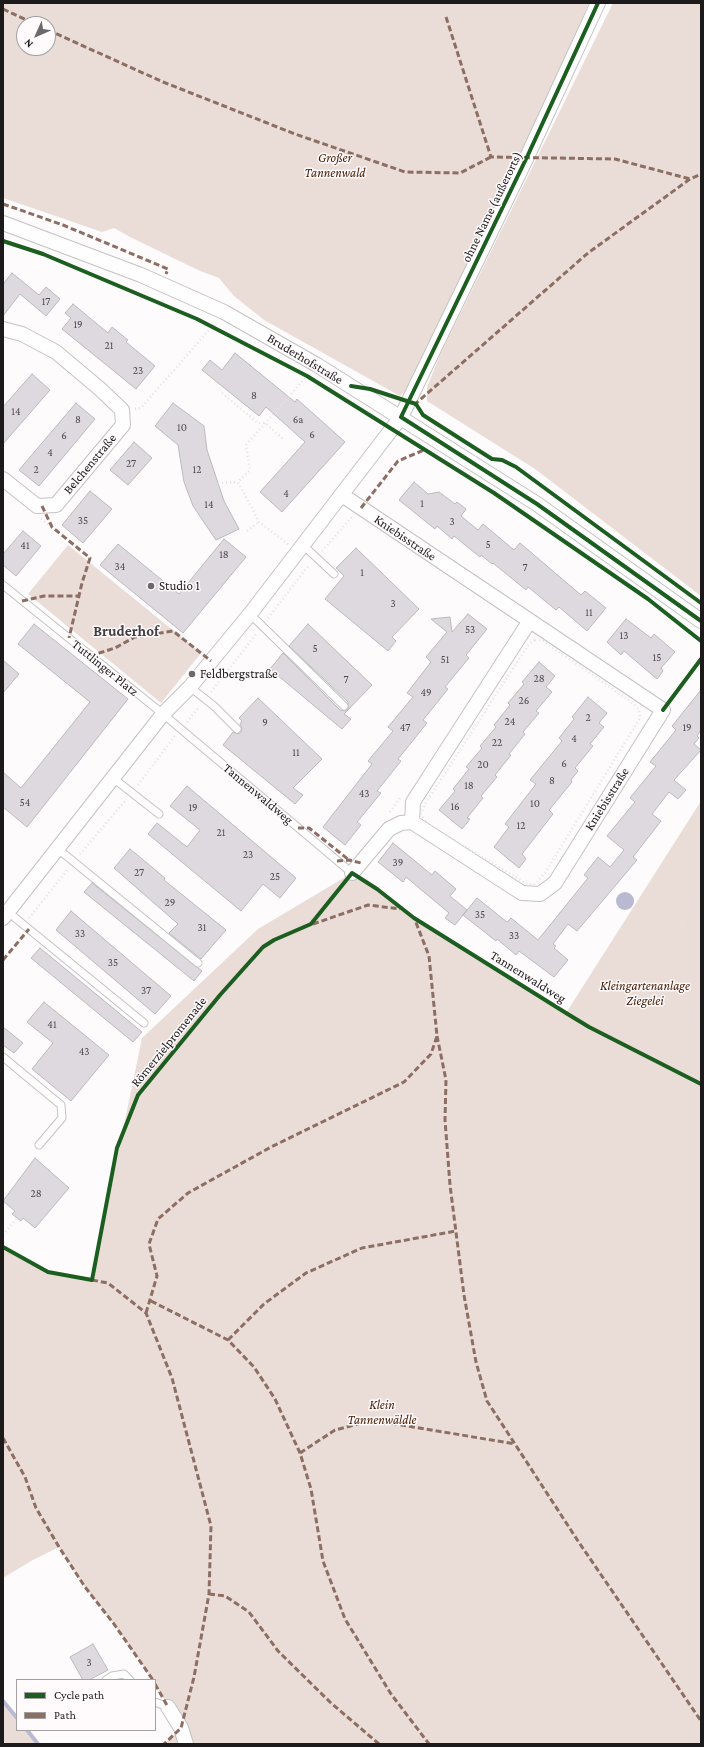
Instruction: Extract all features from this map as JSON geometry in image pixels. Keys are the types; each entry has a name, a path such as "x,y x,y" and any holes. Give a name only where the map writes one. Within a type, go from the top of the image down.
{"street":[{"name":"ohne Name (außerorts)","path":"401,417 527,157 598,3"},
{"name":"Bruderhofstraße","path":"3,223 141,275 224,312 317,365 537,504 701,621"},
{"path":"3,330 22,334 56,352 100,388 122,410"},
{"name":"Belchenstraße","path":"3,479 37,506 56,505 123,425 122,410"},
{"path":"6,915 163,714 190,687 250,614 401,417"},
{"name":"Kniebisstraße","path":"342,495 358,513 529,622 663,710 555,883 540,894 522,892 412,822"},
{"path":"352,873 389,829 401,823 412,822 414,802 529,622"},
{"path":"168,1708 181,1728 186,1744"}],"lane":[{"path":"300,548 316,557 334,574"},
{"name":"Tuttlinger Platz","path":"3,585 163,714"},
{"path":"250,614 344,706"},
{"path":"190,687 237,729"},
{"name":"Tannenwaldweg","path":"163,714 352,873"},
{"path":"113,778 159,814"},
{"path":"58,849 198,963"},
{"path":"6,915 24,925 144,1023"},
{"path":"3,1057 61,1105 62,1118 39,1145"},
{"path":"109,1679 124,1674 129,1679"},
{"path":"156,1702 168,1708"}],"path":[{"path":"122,410 141,408 224,312"},
{"path":"218,483 238,482 250,470 246,445 317,365"},
{"path":"222,393 258,423 265,423 283,439"},
{"path":"238,482 259,522 300,548"},
{"path":"24,925 73,862 132,793 180,729 206,700 316,557 358,513"},
{"path":"351,519 358,513"},
{"path":"246,531 259,522"},
{"path":"535,640 542,640 633,703 639,710 640,718 545,873 534,885 527,884 427,824 421,814 425,804 522,654 529,644 535,640"},
{"path":"387,817 400,798"},
{"path":"701,889 649,977 645,987 649,997 701,1024"},
{"path":"3,1235 17,1218"}],"green space":[{"name":"Großer Tannenwald","path":"3,3 589,3 517,164 407,389 400,396 264,320 234,296 219,278 200,271 114,228 102,232 3,198"},
{"path":"613,3 701,3 701,596 535,469 427,401 427,387 440,355"},
{"path":"68,545 201,653 161,703 28,594"},
{"name":"Klein Tannenwäldle","path":"701,801 701,1744 164,1744 181,1728 156,1686 156,1679 152,1679 114,1624 85,1587 59,1547 31,1561 3,1578 3,1248 48,1272 92,1280 142,1038 258,929 352,873 377,889 414,918 566,1013"},
{"path":"3,1701 16,1717 16,1731 28,1731 38,1744 3,1744"}],"water":[{"path":"625,892 631,895 634,901 631,907 625,910 619,907 616,901 619,895"}],"building":[{"path":"12,273 39,295 46,287 60,299 46,316 20,294 3,316 3,284"},
{"path":"73,304 108,333 112,327 128,340 126,342 155,366 136,389 62,329 71,318 65,313"},
{"path":"235,353 295,402 297,399 345,442 282,512 260,492 305,442 266,407 259,416 202,370 210,360 222,370"},
{"path":"32,374 50,390 3,444 3,407"},
{"path":"76,403 95,419 39,486 19,470"},
{"path":"173,403 204,426 207,450 224,501 239,529 216,540 193,506 184,482 178,445 155,426"},
{"path":"134,442 152,458 128,485 110,470"},
{"path":"414,482 428,494 439,492 455,504 457,502 466,509 461,516 478,530 483,524 514,550 520,543 581,595 585,591 606,608 587,631 559,607 556,610 528,587 526,590 493,563 492,564 481,555 480,557 454,536 452,539 437,526 435,529 399,500"},
{"path":"90,491 112,509 83,543 62,525"},
{"path":"23,531 41,546 16,576 3,565 3,554"},
{"path":"224,539 246,557 183,633 100,565 118,544 179,594"},
{"path":"356,548 419,609 392,637 396,641 388,651 325,599 344,576 336,568"},
{"path":"468,614 487,629 466,655 469,658 445,687 448,689 423,720 427,723 398,759 401,761 377,791 381,793 357,822 361,825 345,845 323,827 372,764 368,761 393,731 388,727 413,697 407,693 431,662 426,657 447,632 431,619 450,617 452,632"},
{"path":"626,619 651,638 654,634 675,652 661,668 663,671 657,679 624,651 621,655 607,642"},
{"path":"34,624 128,699 27,827 3,807 3,772 21,788 90,702 18,644"},
{"path":"308,624 372,685 344,714 351,719 342,729 270,669 283,653 340,710 345,711 348,709 348,702 289,646"},
{"path":"3,660 19,674 3,693"},
{"path":"539,662 555,676 546,687 552,692 536,711 539,713 523,732 525,734 495,775 497,777 481,796 483,798 467,818 470,819 462,829 439,810 455,791 453,789 469,769 466,767 482,748 480,746 496,727 494,725 510,705 508,703 524,684 522,682"},
{"path":"701,690 701,730 697,736 699,738 694,744 701,750 674,780 686,790 678,799 669,792 652,814 661,821 633,857 637,860 577,931 568,924 553,944 556,946 554,948 568,960 554,977 519,951 516,955 497,939 496,941 463,915 477,898 507,922 511,918 538,940 588,878 584,875 598,857 610,867 624,850 607,836 635,802 630,798 656,766 650,762 676,730 672,726"},
{"path":"588,697 607,713 599,723 604,727 590,744 593,746 575,768 578,771 571,780 572,782 549,810 553,814 522,854 526,859 519,868 494,847 509,827 505,824 536,784 530,780 562,741 559,738 574,719 572,717"},
{"path":"258,698 322,759 293,788 303,795 295,804 223,745 233,732 238,734 241,732 242,728 240,724 242,721 239,718"},
{"path":"187,786 296,878 280,898 263,884 241,911 148,834 157,823 187,847 200,830 170,806"},
{"path":"393,843 432,875 435,871 456,889 450,896 467,910 455,925 445,918 449,913 406,877 403,882 378,862"},
{"path":"130,849 165,878 164,880 226,930 201,959 169,933 178,924 114,868"},
{"path":"92,883 202,971 194,981 84,892"},
{"path":"71,911 171,996 155,1014 56,930"},
{"path":"40,948 142,1032 133,1042 31,958"},
{"path":"44,1002 109,1055 71,1101 32,1069 53,1043 27,1022"},
{"path":"3,1027 23,1043 14,1053 3,1045"},
{"path":"35,1158 69,1188 35,1228 23,1218 21,1221 12,1214 15,1211 3,1201"},
{"path":"93,1644 108,1670 91,1679 82,1679 70,1657"}],"waterway":[{"path":"3,1701 16,1717"},
{"path":"28,1731 38,1744"}],"marked path":[{"path":"3,9 18,16"},
{"path":"446,17 491,157 615,159 690,179"},
{"path":"56,34 163,82 295,134 405,172 460,173 491,157"},
{"path":"414,405 588,253 690,179 701,174"},
{"path":"3,204 63,225 168,269 166,274"},
{"path":"361,508 398,461 424,450"},
{"path":"42,506 52,527 90,558 82,583 69,638"},
{"path":"22,601 44,596 79,596"},
{"path":"90,656 115,648 135,637 173,631 211,661"},
{"path":"298,828 309,828 349,860"},
{"path":"337,861 349,860 361,863"},
{"path":"313,924 368,905 400,909"},
{"path":"146,1313 157,1276 149,1244 158,1219 188,1193 271,1147 404,1082 431,1054 437,1036 429,956 415,920"},
{"path":"3,960 29,929"},
{"path":"437,1036 446,1080 445,1120 450,1185 464,1295 476,1362 487,1401 578,1541 701,1721"},
{"path":"228,1340 264,1304 306,1273 362,1248 456,1231"},
{"path":"92,1280 108,1283 146,1313 172,1378 211,1526 209,1594 194,1677 181,1728 164,1744"},
{"path":"151,1301 228,1340 254,1367 275,1399 300,1453 311,1489 323,1561 345,1619 391,1694 429,1744"},
{"path":"300,1453 335,1430 362,1423 390,1423 515,1444"},
{"path":"3,1438 25,1477 36,1508 59,1547 85,1587 114,1624 152,1679"},
{"path":"209,1594 225,1596 249,1612 278,1651 331,1703 379,1744"},
{"path":"156,1686 168,1707"}],"cycle path":[{"path":"598,3 527,157 401,417 537,504 701,621"},
{"path":"3,241 43,254 197,319 307,376 494,493 648,599 701,641"},
{"path":"351,386 370,389 416,404 423,415 492,459 502,460 516,467 701,603"},
{"path":"663,710 701,659"},
{"name":"Römerzielpromenade","path":"3,1247 48,1272 92,1280 117,1148 138,1095 220,995 263,947 274,940 311,924 352,873 377,889 414,918 589,1027 701,1084"}],"place":[{"name":"Studio 1","path":"151,586"},
{"name":"Feldbergstraße","path":"192,674"}],"district":[{"name":"Bruderhof","path":"126,631"}],"park label":[{"name":"Kleingartenanlage Ziegelei","path":"645,994"}]}
